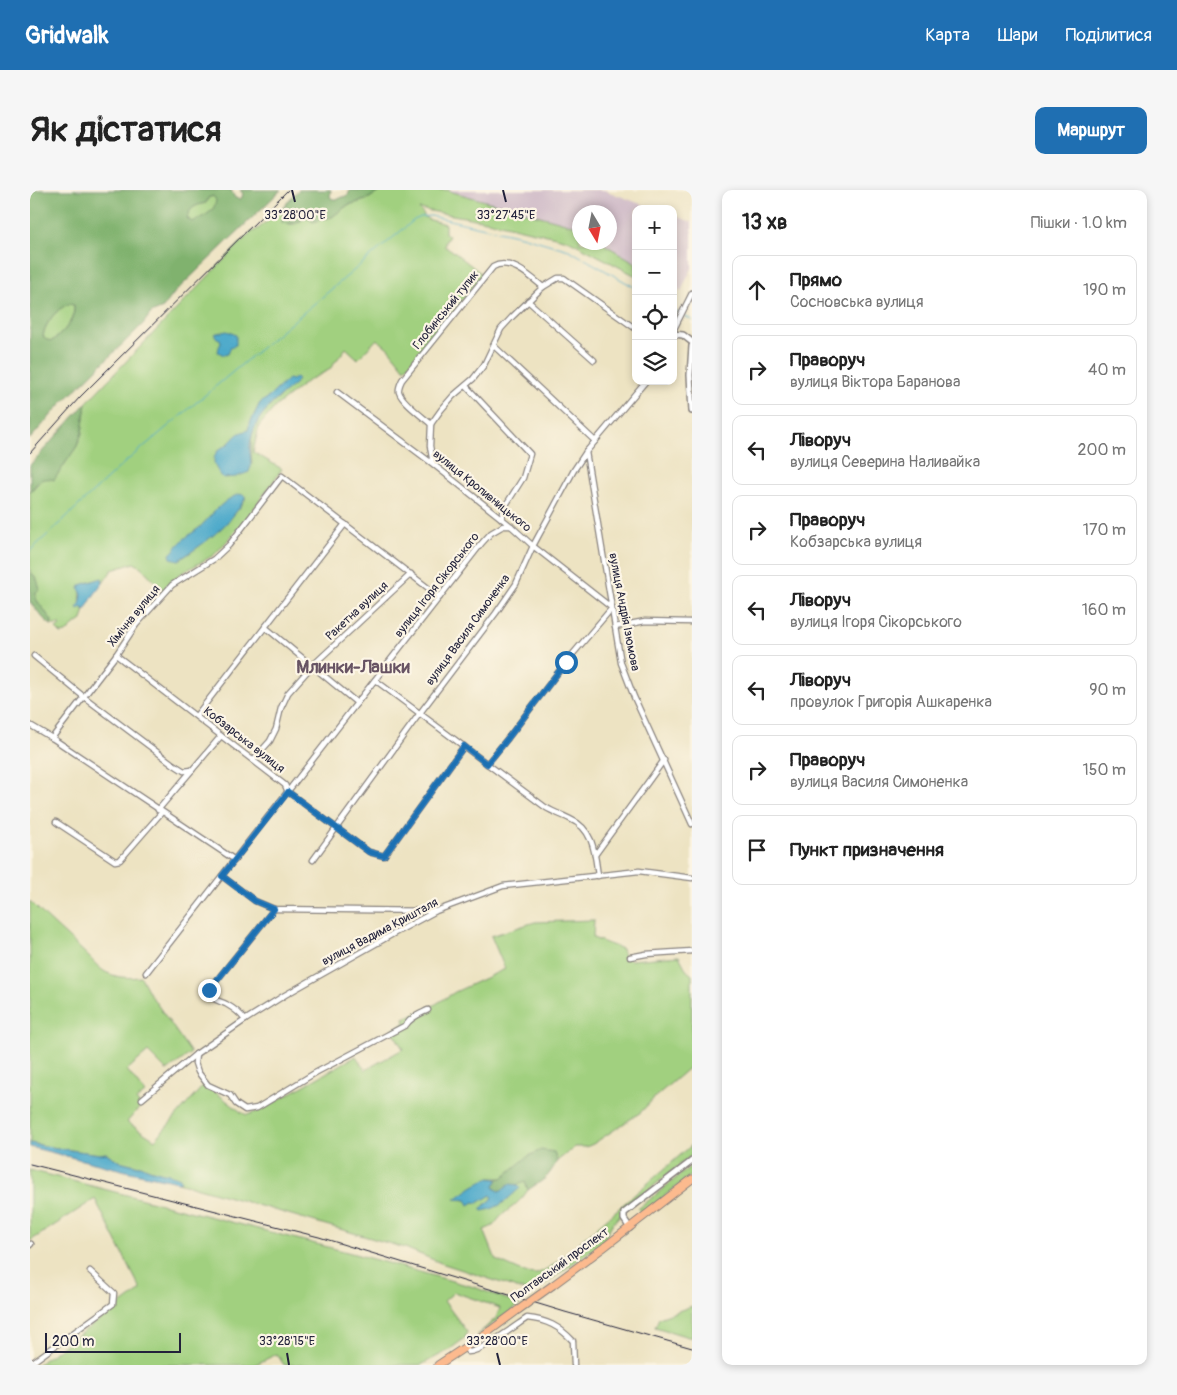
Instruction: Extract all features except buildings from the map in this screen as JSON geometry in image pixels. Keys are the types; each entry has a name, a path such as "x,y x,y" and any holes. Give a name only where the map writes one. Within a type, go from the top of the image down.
{"highway":[{"name":"Полтавський проспект","path":"438,1365 553,1285 692,1179"}],"street":[{"name":"Глобинський тупик","path":"432,424 406,402 398,390 399,386 493,267 500,264 517,268 543,287"},
{"path":"433,464 430,446 432,424 453,396 466,386 484,365 502,329 543,287 558,278 564,278 632,326"},
{"path":"677,324 692,294"},
{"path":"528,301 594,360"},
{"path":"677,333 692,342"},
{"path":"494,346 595,440"},
{"path":"692,346 690,375 692,411"},
{"name":"вулиця Василя Симоненка","path":"312,860 496,613 516,584 533,546 574,470 595,440 643,385"},
{"path":"466,386 530,454 523,478 504,508 502,519"},
{"name":"вулиця Кропивницького","path":"337,392 433,464 612,608"},
{"name":"вулиця Андрія Ізюмова","path":"586,452 624,673 692,824"},
{"name":"Хімічна вулиця","path":"52,738 116,655 136,625 172,585 214,559 229,545 282,476 345,524"},
{"path":"196,716 345,524 440,597"},
{"name":"вулиця Ігоря Сікорського","path":"146,973 481,544 502,526 510,526"},
{"name":"Ракетна вулиця","path":"253,760 270,741 288,693 312,666 411,574"},
{"path":"487,764 566,662 612,608"},
{"path":"615,627 645,621 692,622"},
{"path":"265,627 357,703"},
{"name":"Кобзарська вулиця","path":"116,655 285,785 288,792 369,852 384,856 464,746"},
{"path":"34,656 84,697 184,771 192,770"},
{"path":"375,680 545,807 556,814 572,819 582,826 592,839 598,876"},
{"path":"30,724 235,860"},
{"path":"56,822 115,861 120,860 221,736"},
{"path":"595,855 664,760"},
{"name":"вулиця Вадима Кришталя","path":"142,1099 196,1054 245,1020 285,995 436,911 504,886 639,871 692,878"},
{"path":"222,876 255,901 274,909 436,911"},
{"path":"245,1020 228,1005 211,997 208,994 209,990 274,909"},
{"path":"630,957 692,951"},
{"path":"196,1054 198,1072 208,1085 230,1095 236,1104 245,1110 257,1108 315,1073 406,1024 415,1016 428,1010"},
{"path":"630,1228 624,1219 624,1213 692,1161"},
{"path":"30,1364 113,1304 114,1293 90,1271"},
{"path":"465,1347 468,1352 472,1352 485,1346 527,1318 534,1319 552,1323 573,1340 574,1365"}],"shaded area":[{"path":"604,190 643,205 632,205 632,261 614,250 617,250 617,205 572,205 572,225 448,191"},
{"path":"677,216 692,222 692,268 681,291 677,288"}],"green space":[{"path":"30,190 231,190 235,198 241,199 243,194 240,190 281,190 175,292 163,308 151,313 143,324 61,404 30,439","holes":["213,196 216,200 211,211 192,222 187,218 192,209 206,203 208,198","69,304 74,305 71,321 56,338 52,341 47,340 43,336 49,321 56,312"]},
{"path":"299,190 331,190 330,196 332,199 338,199 348,195 350,190 382,190 366,200 348,205 332,217 313,222 307,217 295,223 282,223 286,205"},
{"path":"382,190 449,190 572,225 572,242 492,222 419,209 427,219 445,224 445,233 449,236 445,242 445,247 482,274 438,331 405,369 388,348 377,339 358,359 346,348 329,370 309,380 276,406 259,426 253,452 282,469 248,517 214,555 180,574 163,590 141,567 134,563 112,570 103,583 102,578 81,585 80,603 85,610 82,620 66,633 61,634 56,629 61,625 51,625 52,621 36,599 37,579 30,571 30,492 42,479 60,471 77,446 82,433 86,403 250,233 258,229 286,205 285,219 288,224 295,224 307,217 332,217 348,205 366,200","holes":["278,388 281,396 265,411 253,433 251,442 252,464 217,451 248,430 260,403","245,496 245,500 224,526 207,540 179,560 170,555 181,542 201,526 221,505"]},
{"path":"213,196 217,200 211,211 192,222 187,218 192,209 206,203 208,198"},
{"path":"587,250 614,250 632,261 632,274"},
{"path":"69,304 74,305 74,311 67,326 52,341 47,340 43,336 49,321 56,312"},
{"path":"86,403 82,433 77,446 54,480 43,479 30,492 30,465"},
{"path":"30,571 37,579 40,590 35,593 36,599 52,621 51,625 30,602"},
{"path":"30,901 104,971 121,977 141,977 150,994 191,1053 167,1071 148,1052 127,1070 145,1093 136,1100 141,1106 127,1122 155,1140 203,1086 214,1091 247,1115 259,1111 356,1056 365,1070 403,1049 392,1030 405,1023 404,1018 431,1007 455,992 505,969 491,936 535,922 594,920 593,938 622,949 624,956 631,960 679,956 687,971 692,975 692,1065 655,1097 641,1112 593,1144 586,1147 575,1147 557,1161 554,1152 514,1169 502,1178 488,1178 456,1199 472,1203 491,1195 493,1197 484,1205 488,1210 506,1201 512,1195 517,1185 525,1182 528,1190 522,1198 502,1215 493,1226 484,1230 496,1260 525,1273 537,1274 552,1266 692,1145 692,1155 625,1209 611,1226 603,1242 532,1293 441,1263 405,1248 178,1182 181,1181 180,1178 151,1170 141,1165 119,1161 106,1153 91,1153 30,1143"},
{"path":"541,1150 554,1152 557,1161 545,1179 528,1190 525,1182 517,1185 510,1184 499,1191 496,1189 494,1185 497,1179 502,1178 527,1157"},
{"path":"692,1165 692,1175 642,1213 638,1209"},
{"path":"30,1170 351,1253 474,1287 520,1304 476,1336 496,1318 500,1308 454,1292 444,1301 467,1332 465,1338 449,1350 421,1365 284,1365 277,1354 254,1365 37,1365 141,1290 95,1199 30,1241"},
{"path":"692,1306 692,1338 655,1327 659,1318"}],"water":[{"path":"227,331 236,335 236,345 231,347 228,354 224,355 218,352 221,343 220,339 214,334"},
{"path":"288,379 292,380 298,379 295,384 266,410 256,426 250,445 251,465 249,472 236,477 223,478 218,472 214,461 216,453 241,432 248,430 260,403"},
{"path":"240,494 245,496 245,499 224,526 179,560 171,558 170,554 182,541 201,526 223,503"},
{"path":"102,578 103,583 85,610 81,607 77,608 82,595 79,588 81,585"},
{"path":"30,1143 91,1153 106,1153 119,1161 141,1165 151,1170 180,1178 181,1181 178,1182 130,1172 30,1147"},
{"path":"488,1178 497,1179 494,1185 499,1191 510,1184 517,1185 520,1188 499,1206 489,1210 482,1211 480,1209 493,1198 491,1195 478,1203 474,1202 469,1205 465,1200 455,1199 472,1187"}],"waterway":[{"path":"30,551 123,464 414,220 431,216 521,236 569,250 632,286"},
{"path":"684,316 692,320"}],"railway":[{"path":"30,453 80,397 288,190"},
{"path":"30,1164 319,1237 565,1312 692,1348"}],"district":[{"name":"Млинки-Лашки","path":"353,667"}],"route":[{"path":"209,990 274,909 255,901 222,876 288,792 369,852 384,856 464,746 487,764 566,662"}]}
